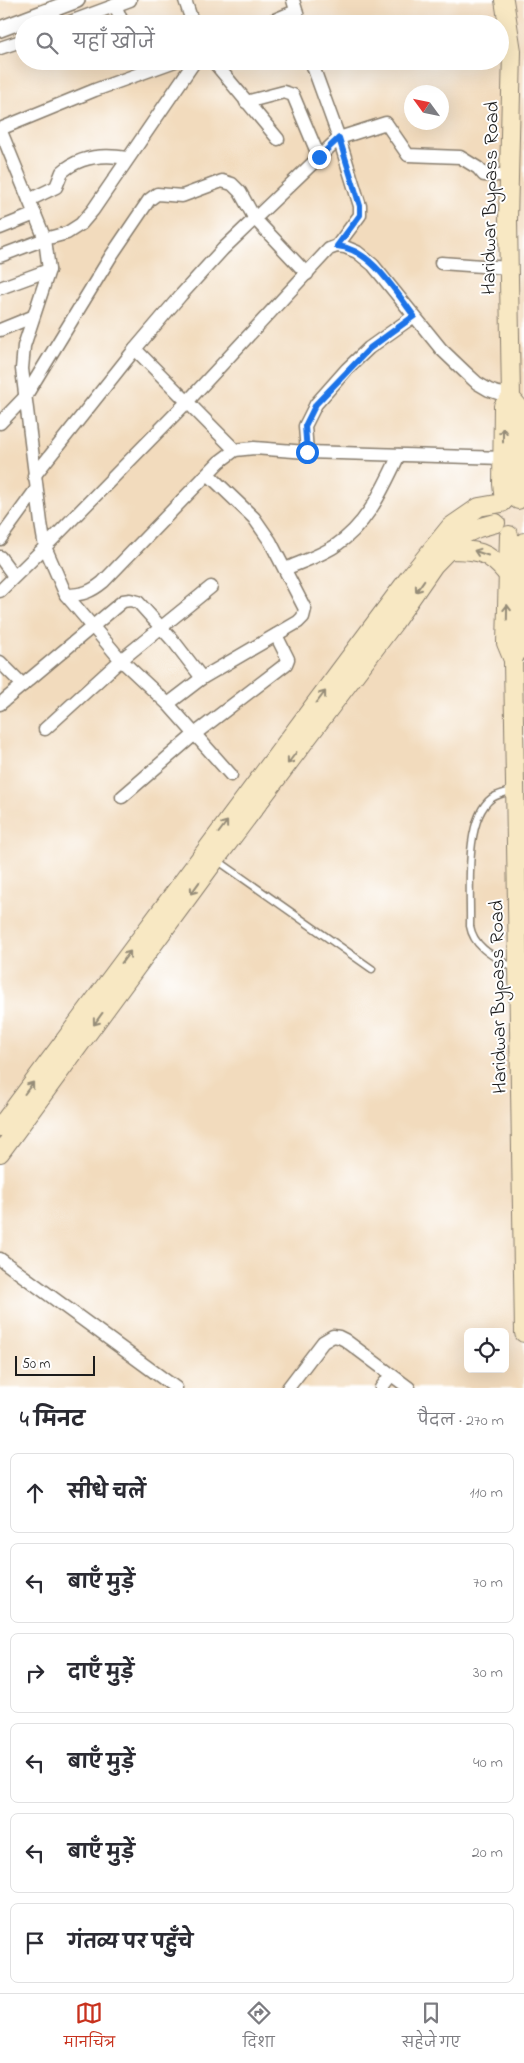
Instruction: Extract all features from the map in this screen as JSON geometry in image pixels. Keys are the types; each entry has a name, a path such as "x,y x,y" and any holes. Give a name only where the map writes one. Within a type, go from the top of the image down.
{"main road":[{"name":"Haridwar Bypass Road","path":"504,0 506,15"},
{"name":"Haridwar Bypass Road","path":"496,523 496,510 510,498 515,466 518,406 511,396 509,175 512,51 509,32"},
{"path":"0,1127 408,579 450,527 479,507 510,498"},
{"path":"0,1154 216,859 447,550 463,535 496,523 501,531 519,536"},
{"name":"Haridwar Bypass Road","path":"519,536 507,574 506,643 513,660 524,1333"},
{"name":"Haridwar Bypass Road","path":"513,660 521,643 519,536"},
{"path":"447,550 481,551 496,560 507,574"}],"street":[{"path":"37,15 77,0"},
{"path":"89,15 130,0"},
{"path":"184,0 190,15"},
{"path":"115,5 119,15"},
{"path":"280,15 294,6"},
{"path":"0,29 15,23"},
{"path":"0,48 15,43"},
{"path":"136,70 95,90 0,129 45,239 48,270 24,346 22,369 35,491 45,547 66,595 121,660 196,733 231,775"},
{"path":"0,256 67,233 81,224 189,70"},
{"path":"220,70 278,139"},
{"path":"0,591 188,401 329,250 337,246 360,215 360,206 339,138 314,70"},
{"path":"246,102 284,92 293,95 319,157"},
{"path":"34,476 136,348 181,295 255,219 339,138 386,123 408,155 460,156 478,168 484,175 509,175"},
{"path":"29,200 56,187 62,172 88,158 102,155 127,158"},
{"path":"1,421 25,397 112,256 149,200 157,194 182,196 222,181 232,184 240,192 255,219 307,274"},
{"path":"0,228 35,214"},
{"path":"337,246 357,252 373,265 441,349 477,383 498,394 511,396"},
{"path":"441,264 509,268"},
{"path":"0,288 48,270"},
{"path":"307,452 305,426 316,404 370,348 414,316"},
{"path":"0,330 32,318"},
{"path":"136,348 235,450"},
{"path":"66,595 80,595 92,591 103,582 208,474 235,450 254,448 399,455 515,466"},
{"path":"285,569 333,547 350,535 364,521 376,502 399,455"},
{"path":"168,704 202,678 298,622 305,613 305,608 285,569 254,518 208,474"},
{"path":"0,539 35,491"},
{"path":"0,557 14,576"},
{"path":"45,728 121,660 211,587"},
{"path":"0,704 94,628 124,601 130,600 138,602 202,678"},
{"path":"122,797 196,733 286,664 288,659 276,635"},
{"path":"0,662 24,685"},
{"path":"0,1259 176,1388"},
{"path":"288,1388 323,1342 333,1336 344,1340 409,1388"},
{"path":"382,1388 391,1374"}],"lane":[{"path":"515,790 492,798 482,809 474,824 470,926 472,934 481,947 518,971"},
{"path":"216,859 372,969"}],"route":[{"path":"307,452 304,434 305,426 308,415 316,404 347,369 370,348 414,316 373,265 357,252 337,246 360,215 360,206 339,138 319,157"}]}
